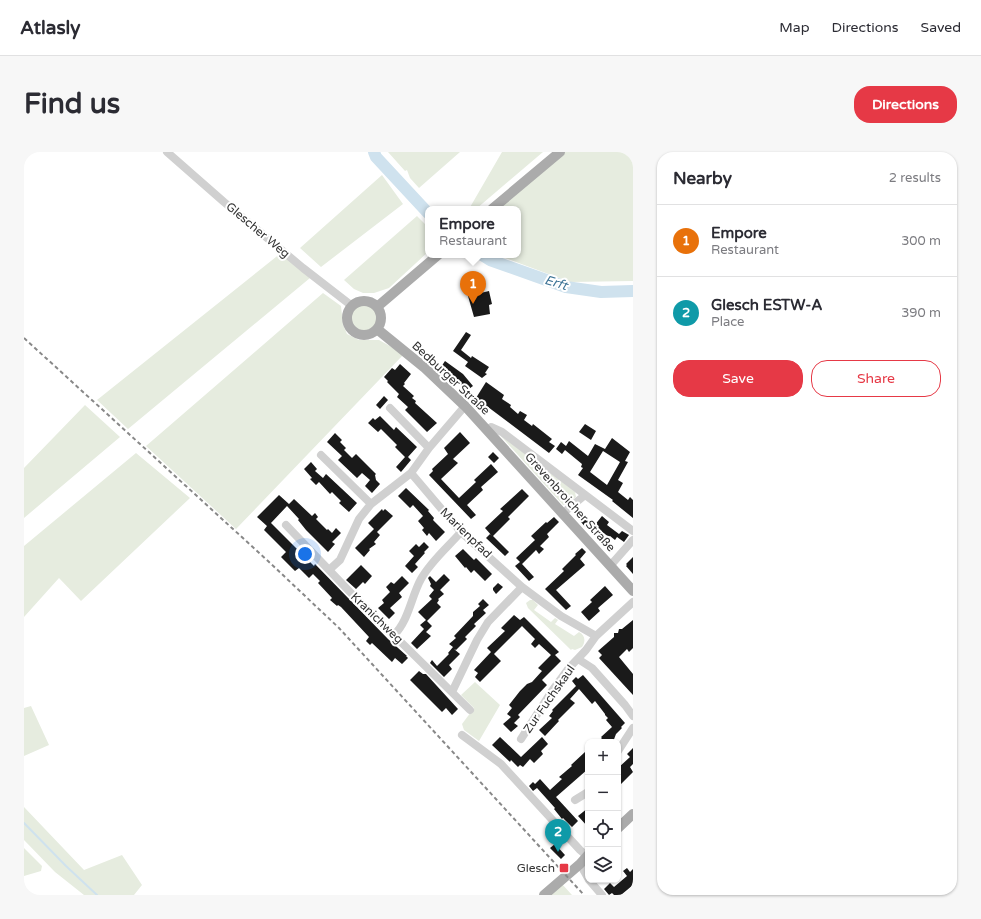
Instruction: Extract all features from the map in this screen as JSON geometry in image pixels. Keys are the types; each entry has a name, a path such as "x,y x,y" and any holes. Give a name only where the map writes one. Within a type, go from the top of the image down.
{"main road":[{"path":"496,206 560,152"},
{"path":"377,307 434,258"},
{"path":"363,301 377,307 381,317 377,329 363,335 352,330 347,320 349,310 352,306 357,302 363,301"},
{"name":"Bedburger Straße","path":"377,329 425,368 488,430"},
{"name":"Grevenbroicher Straße","path":"488,430 562,514 633,591"},
{"path":"621,825 633,814"},
{"path":"544,895 585,859"}],"street":[{"name":"Glescher Weg","path":"167,152 303,268 352,306"},
{"path":"329,570 340,560 359,519 371,504 411,473 465,406"},
{"path":"390,408 430,448"},
{"name":"Bedburger Straße","path":"488,430 491,427 502,432 633,531"},
{"path":"321,455 371,504"},
{"name":"Marienpfad","path":"411,473 461,532 464,533 522,587 561,616 596,636"},
{"path":"562,514 585,495"},
{"name":"Kranichweg","path":"286,525 329,570 470,710"},
{"path":"394,635 401,628 421,580 431,564 461,532"},
{"path":"610,566 633,540"},
{"path":"452,692 477,640 488,622 522,587"},
{"path":"633,602 596,636 578,659 592,668 625,704 633,716"},
{"name":"Zur Fuchskaul","path":"521,739 552,691 569,668 578,659"},
{"path":"621,746 633,728"},
{"path":"462,735 501,764 585,854"},
{"path":"575,800 585,794"},
{"path":"580,864 585,872"},
{"path":"592,883 602,895"}],"shaded area":[{"path":"388,152 460,152 419,188 410,178 407,170 405,171"},
{"path":"502,152 543,152 480,206 471,206"},
{"path":"565,152 633,152 633,281 570,282 505,258 521,258 521,206 501,206"},
{"path":"382,175 403,204 321,267 300,248"},
{"path":"417,216 425,224 425,255 389,288 374,293 363,293 354,289 344,280"},
{"path":"281,253 310,278 128,429 97,400"},
{"path":"323,293 341,306 343,325 347,334 359,340 379,340 404,354 236,529 146,446"},
{"path":"364,305 373,309 377,318 373,327 364,331 355,327 351,318 355,309"},
{"path":"85,405 120,437 24,518 24,468"},
{"path":"499,434 575,492 576,497 567,504 563,505"},
{"path":"136,453 190,498 81,601 59,578 24,617 24,546"},
{"path":"533,600 538,605 534,610 551,622 555,618 558,620 555,624 574,636 579,632 581,633 584,638 582,647 571,650 528,608 526,603"},
{"path":"475,682 500,705 479,741 464,730 462,724 474,708 461,695"},
{"path":"31,706 49,745 24,756 24,708"},
{"path":"24,807 84,870 122,855 142,885 134,895 84,895 55,872 24,840"},
{"path":"24,848 42,866 41,871 24,876"},
{"path":"562,884 572,895 549,895"}],"building":[{"path":"489,291 492,304 489,305 490,314 474,317 468,296"},
{"path":"466,332 471,335 461,350 471,358 472,356 489,367 485,373 487,374 482,378 465,366 468,362 453,351"},
{"path":"445,361 463,374 473,386 466,391 454,376 441,367"},
{"path":"400,364 411,374 403,386 414,396 412,398 416,401 415,403 437,423 427,432 405,410 408,407 397,397 399,394 384,377 392,368 395,370"},
{"path":"486,382 504,395 502,399 511,405 510,407 518,414 520,411 527,415 524,420 532,426 533,424 552,439 549,442 555,446 549,453 476,398"},
{"path":"384,396 388,400 380,409 376,405"},
{"path":"380,416 394,430 396,427 417,447 408,457 411,460 401,472 396,467 405,457 395,447 397,445 381,429 378,432 368,423 373,418 375,420"},
{"path":"585,424 596,431 591,440 579,432"},
{"path":"460,432 470,443 453,459 458,463 441,479 459,498 476,482 474,480 491,464 498,472 481,487 483,490 467,505 476,515 471,519 429,475 433,471 432,469 448,454 444,448"},
{"path":"335,433 342,440 340,442 346,448 344,450 352,458 356,454 376,474 376,480 380,484 372,493 365,486 370,480 362,473 357,478 338,460 342,456 327,442"},
{"path":"612,438 630,452 625,461 628,462 618,480 623,483 618,492 628,500 630,497 633,500 633,518 612,501 613,500 578,475 583,468 581,467 582,464 565,450 562,454 556,449 561,442 566,446 569,441 588,456 595,444 605,449","holes":["603,451 620,462 607,485 590,472"]},
{"path":"493,452 499,458 494,463 488,457"},
{"path":"311,462 317,469 315,471 323,478 326,474 357,503 349,512 339,503 341,501 332,492 330,494 319,482 316,485 310,479 312,478 304,469"},
{"path":"406,488 429,510 428,511 434,518 433,520 445,532 436,541 429,533 427,536 422,530 424,528 418,521 423,516 413,505 410,508 398,496"},
{"path":"522,489 529,496 508,517 510,519 493,536 509,552 505,556 486,538 490,534 492,536 485,528 503,511 500,509"},
{"path":"279,495 289,504 294,499 312,516 315,513 318,517 316,519 327,530 328,529 332,533 336,528 341,533 332,542 335,544 328,552 306,530 298,520 299,519 287,506 271,523 314,566 315,564 388,639 407,656 408,658 402,664 395,658 392,662 372,643 370,645 366,641 369,637 341,607 338,605 337,606 330,600 332,598 318,583 320,581 313,574 309,578 299,568 295,571 281,557 286,552 264,530 267,526 257,517"},
{"path":"382,509 383,511 385,509 393,516 377,532 380,535 374,542 376,544 369,549 370,550 364,557 355,548 374,529 368,523"},
{"path":"602,516 609,522 607,525 619,534 622,531 629,535 624,542 617,537 615,540 610,536 609,537 594,526"},
{"path":"554,517 559,522 547,534 549,537 540,546 544,549 539,554 536,550 522,564 534,577 529,581 515,566 520,562 516,558 535,540 531,536 546,522 547,523"},
{"path":"585,518 592,525 588,530 581,522"},
{"path":"424,542 429,547 415,564 418,567 412,573 405,566 414,556 409,551 416,544 419,547"},
{"path":"582,548 586,552 580,559 585,565 556,590 571,606 566,610 545,589 564,571 562,569"},
{"path":"463,549 474,560 476,558 492,574 485,581 474,570 471,573 466,567 465,568 455,556"},
{"path":"633,557 633,574 626,564"},
{"path":"361,565 372,576 365,584 363,582 356,589 346,580"},
{"path":"444,574 450,580 440,590 444,594 438,599 439,600 437,603 441,607 427,621 432,626 426,632 431,636 417,649 411,643 424,629 420,625 426,620 418,612 432,599 429,596 434,590 430,586 431,584 428,578 430,576 436,582"},
{"path":"402,576 409,583 399,593 402,597 390,608 395,613 389,619 378,608 384,603 382,600 390,592 386,587 391,582 394,584"},
{"path":"498,583 503,587 496,594 493,588"},
{"path":"605,586 613,595 598,608 600,611 589,621 581,612 592,602 590,600"},
{"path":"483,599 489,605 483,610 486,613 474,624 476,626 465,637 467,639 456,650 454,649 460,654 449,665 452,669 444,677 430,663 432,660 437,666 449,654 448,653 453,647 449,644 456,638 454,636 473,616 473,612 480,606 478,604"},
{"path":"514,615 520,620 524,617 559,652 555,655 561,661 542,680 547,685 518,715 520,717 514,723 518,726 511,732 503,724 511,717 507,714 512,708 509,705 520,691 527,684 532,682 542,671 538,668 551,655 539,644 535,648 531,644 535,639 522,626 494,654 501,661 480,682 475,677 478,673 474,670 491,652 487,648 505,631 501,628"},
{"path":"633,620 633,648 629,652 627,649 619,657 633,674 633,695 599,658 602,655 598,651 614,637 614,633 618,633 619,629 622,629"},
{"path":"419,671 426,674 458,709 452,715 446,708 442,712 410,680"},
{"path":"583,675 625,723 616,734 614,739 601,739 601,737 612,727 606,720 608,718 595,701 592,704 579,689 570,699 575,703 545,736 539,730 552,718 549,716 553,711 552,710 576,686 572,681 576,677 578,679"},
{"path":"500,737 521,757 542,737 548,744 541,751 543,754 534,763 530,759 523,767 520,765 518,767 511,760 510,762 492,745"},
{"path":"633,748 633,764 630,767 633,772 621,784 621,765 630,757 627,754"},
{"path":"585,752 585,772 556,797 578,821 572,827 563,818 562,819 554,809 555,808 537,788 533,791 529,786 533,782 535,784 540,779 550,790 562,779 559,777 572,766 571,765"},
{"path":"585,810 585,824 578,816"},
{"path":"555,844 565,855 561,859 550,848"},
{"path":"627,868 630,872 633,869 633,885 621,895 614,895 612,893 609,895 604,889 610,883 614,887 621,883 621,881 627,876 623,871"}],"waterway":[{"name":"Erft","path":"374,152 376,157 425,210"},
{"name":"Erft","path":"487,258 566,287 601,292 633,291"},
{"path":"24,823 97,895"}],"railway":[{"path":"24,338 268,561 339,628 584,895"}],"place":[{"name":"Empore","path":"473,304"},
{"name":"Glesch ESTW-A","path":"558,852"},
{"name":"Glesch","path":"564,868"}]}
